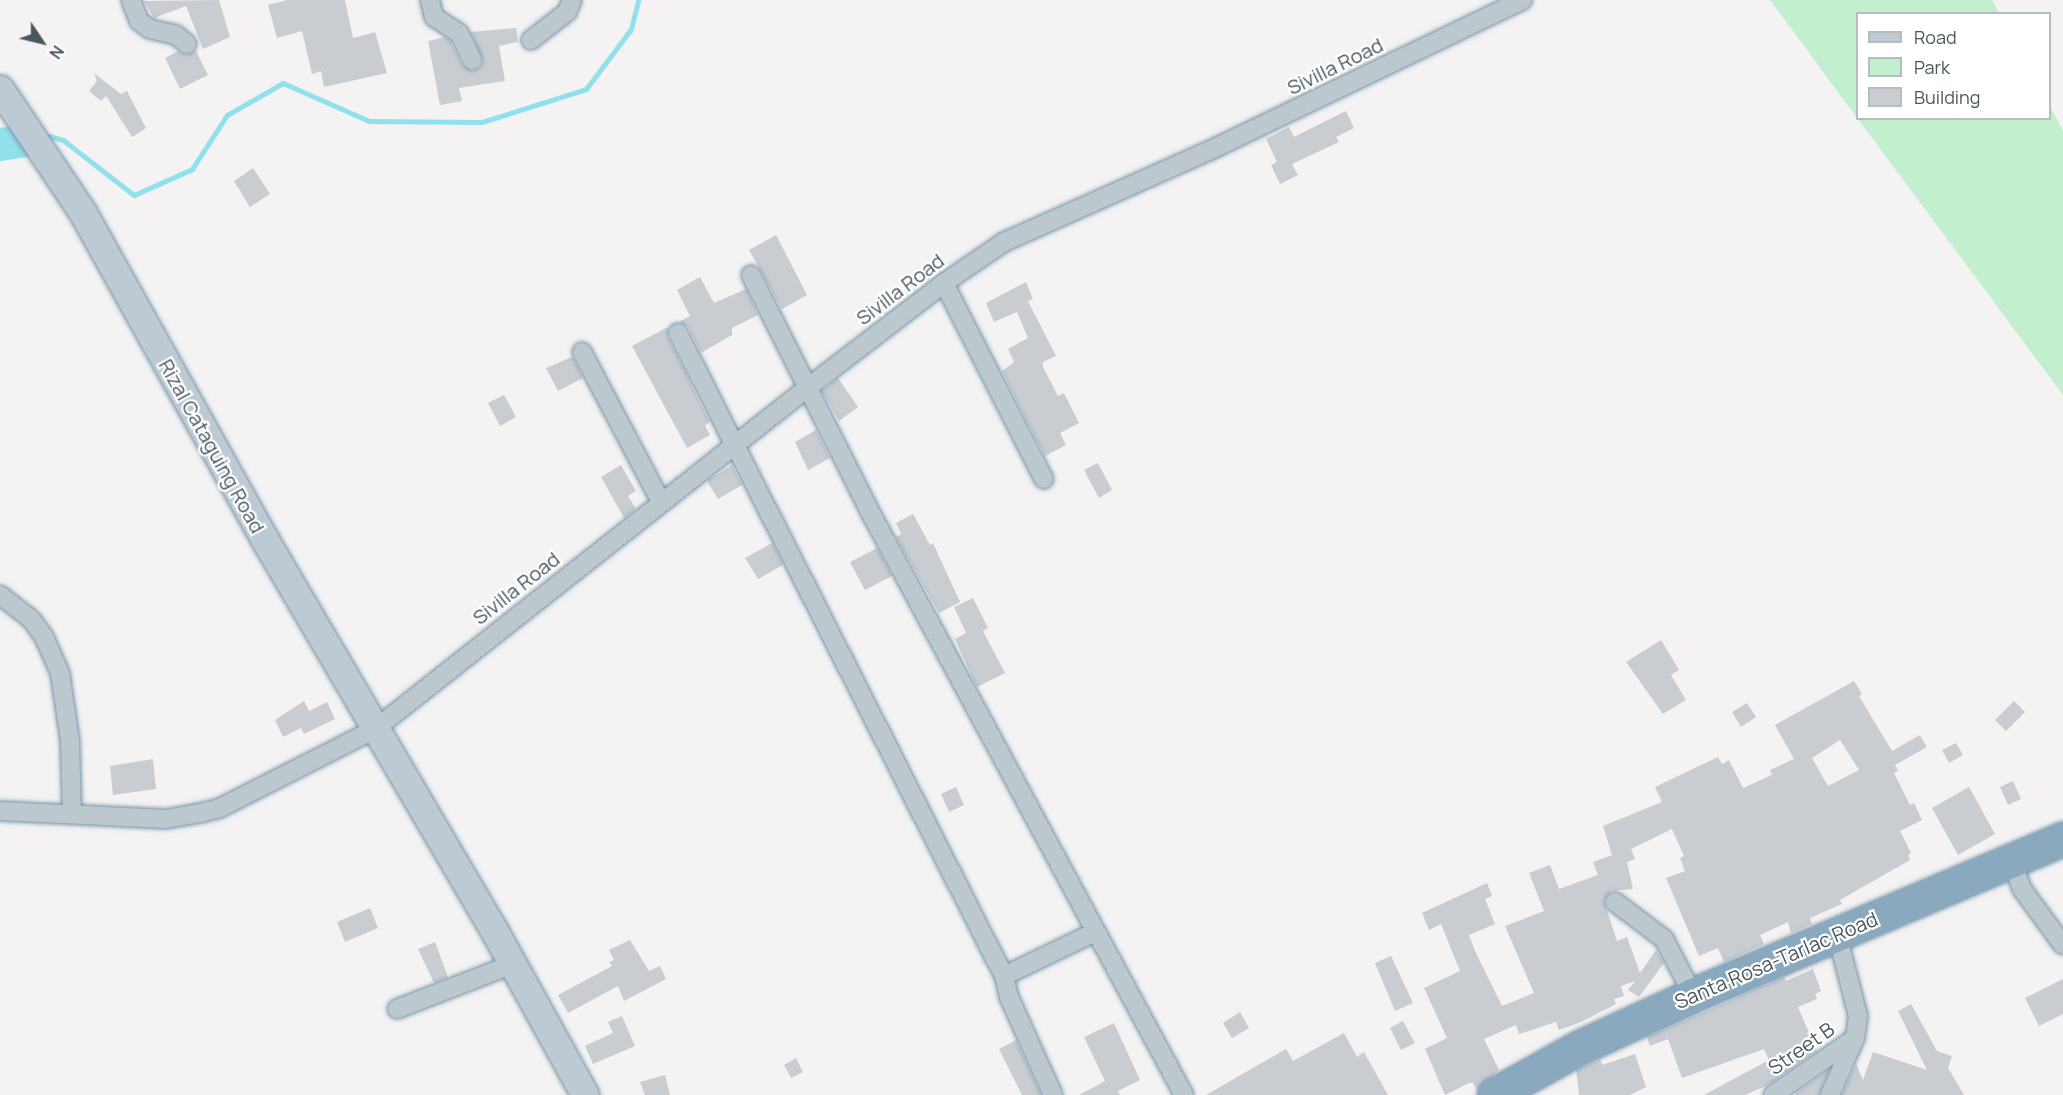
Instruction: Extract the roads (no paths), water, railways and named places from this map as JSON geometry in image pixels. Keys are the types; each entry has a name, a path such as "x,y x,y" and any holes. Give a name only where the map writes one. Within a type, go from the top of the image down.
{"highway":[{"name":"Santa Rosa-Tarlac Road","path":"1494,1095 1578,1048 1693,995 2063,839"}],"street":[{"path":"131,0 139,21 150,29 176,35 187,44"},
{"path":"430,0 434,17 459,33 472,60"},
{"path":"531,40 567,12 572,0"},
{"name":"Sivilla Road","path":"0,811 166,819 219,808 375,729 806,389 944,283 1022,232 1227,142 1522,0"},
{"name":"Rizal Cataguing Road","path":"0,89 82,213 375,729 513,964 585,1095"},
{"path":"751,274 806,389 1184,1095"},
{"path":"944,283 1044,479"},
{"path":"678,333 737,443 1004,976 1009,997 1053,1095"},
{"path":"582,352 661,502"},
{"path":"0,595 38,628 60,673 70,741 72,814"},
{"path":"2011,860 2022,888 2063,945"},
{"path":"1615,902 1664,939 1693,995"},
{"path":"1004,976 1095,932"},
{"path":"1830,1095 1855,1038 1858,1016 1837,934"},
{"path":"398,1009 513,964"},
{"name":"Street B","path":"1773,1095 1855,1038"}],"waterway":[{"path":"49,136 63,140 134,195 192,169 227,115 283,83 369,121 482,122 586,89 631,29 638,0"},
{"path":"0,144 24,140"}]}
